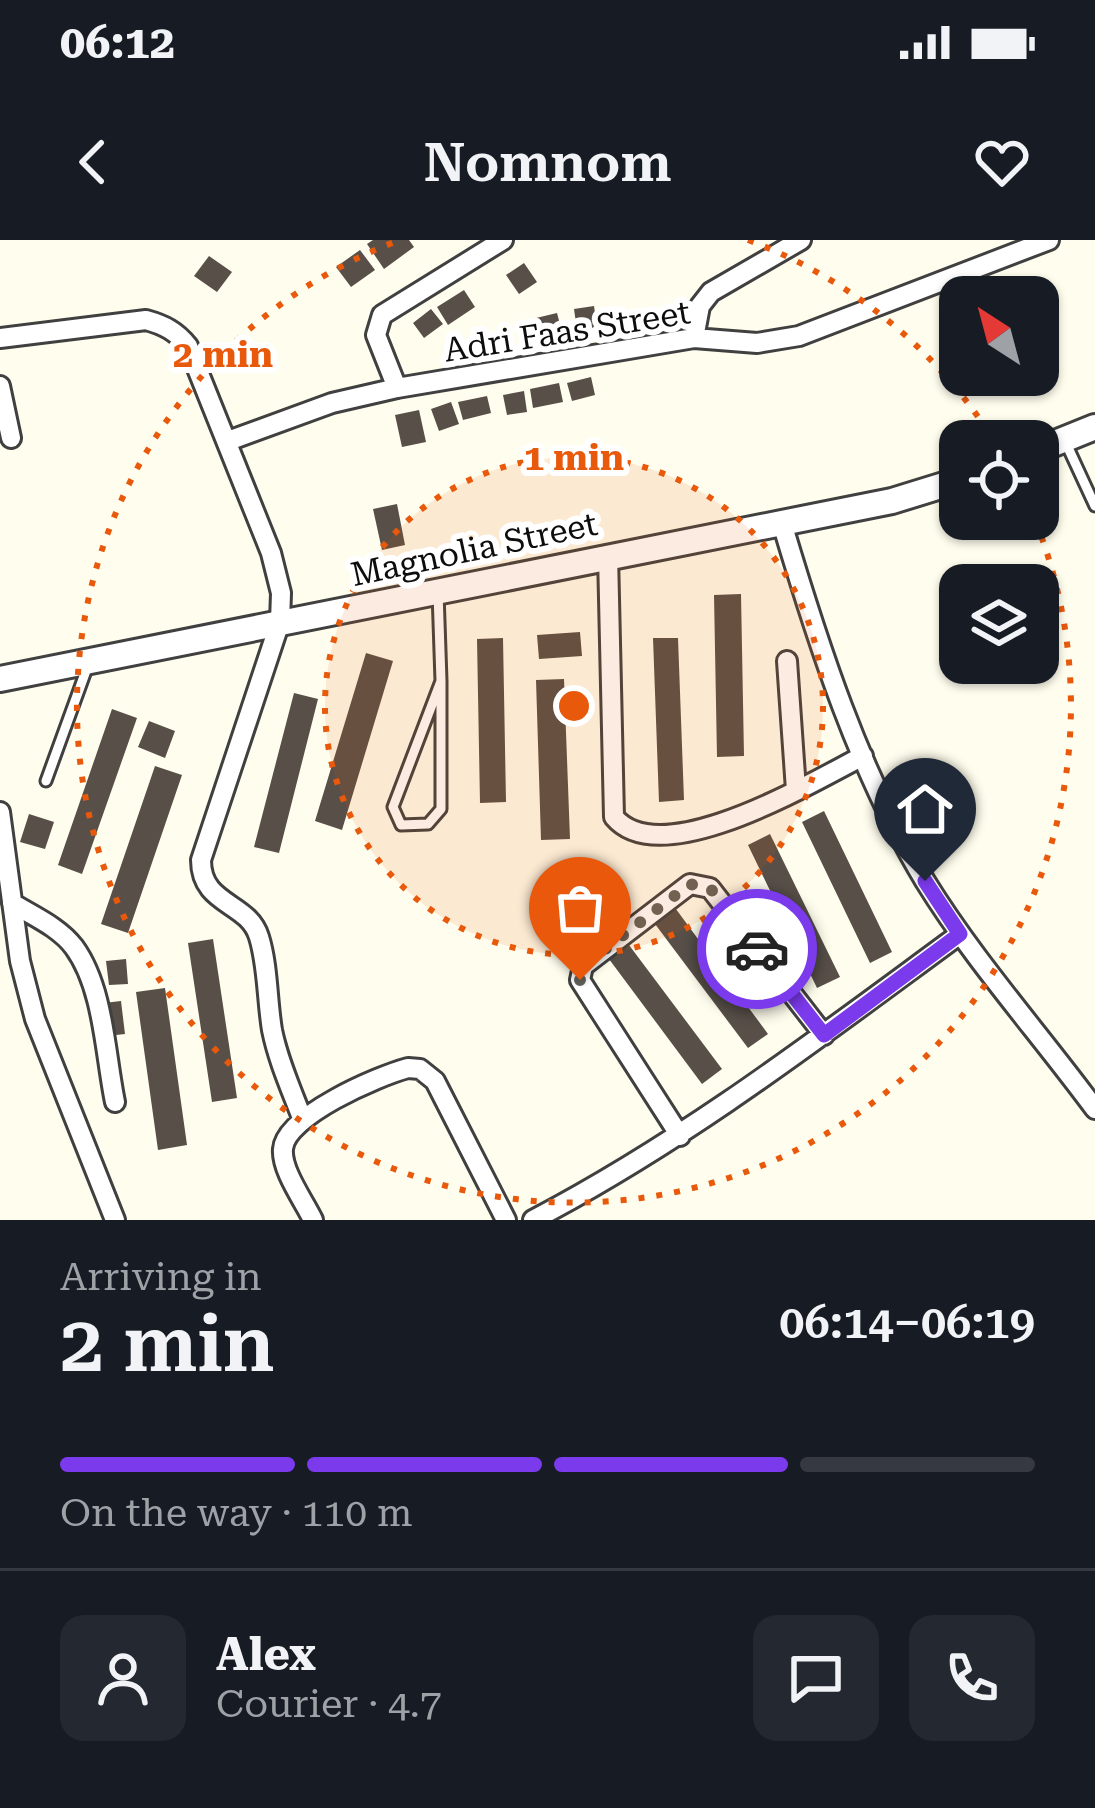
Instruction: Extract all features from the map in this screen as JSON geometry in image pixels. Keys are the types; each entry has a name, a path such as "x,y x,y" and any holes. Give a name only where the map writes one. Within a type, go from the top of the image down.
{"street":[{"path":"397,388 376,334 382,315 503,240"},
{"path":"694,338 705,298 801,240"},
{"name":"Adri Faas Street","path":"228,440 332,404 397,388 694,338 757,344 799,336 1048,240"},
{"path":"0,338 146,320 159,324 188,346 228,440 276,573 280,622 201,870 209,890 247,919 259,937 273,1035 302,1118"},
{"path":"0,386 11,438"},
{"path":"1059,442 1095,427"},
{"name":"Magnolia Street","path":"0,679 892,501 939,486"},
{"path":"782,523 863,757 900,837 960,934 1089,1087 1095,1109"},
{"path":"608,555 614,818 633,832 690,833 863,757"},
{"path":"787,661 796,790"},
{"path":"0,812 20,961 35,1019 116,1220"},
{"path":"680,1136 580,980 583,966 690,884 710,888 824,1035"},
{"path":"12,903 63,935 83,963 92,986 115,1102"},
{"path":"533,1220 680,1136 960,934"},
{"path":"313,1220 283,1156 286,1138 302,1118 397,1071 420,1069 434,1081 506,1220"}],"lane":[{"path":"1064,440 1095,506"},
{"path":"438,592 441,681 441,808 428,824 401,825 394,807 441,681"},
{"path":"46,781 88,664"}],"building":[{"path":"409,240 414,247 384,269 367,244"},
{"path":"360,250 375,270 351,287 336,267"},
{"path":"209,256 232,272 217,292 194,276"},
{"path":"524,263 537,282 519,294 506,275"},
{"path":"464,290 475,307 448,325 437,307"},
{"path":"594,306 597,327 577,330 574,309"},
{"path":"431,309 443,324 424,338 413,323"},
{"path":"557,313 562,332 542,338 536,318"},
{"path":"591,377 595,395 572,401 567,383"},
{"path":"559,383 563,402 533,408 530,389"},
{"path":"524,391 527,412 507,415 503,395"},
{"path":"487,396 491,413 463,420 458,402"},
{"path":"451,402 459,424 439,431 431,409"},
{"path":"419,410 426,442 402,447 395,415"},
{"path":"397,504 405,545 382,550 373,509"},
{"path":"741,594 744,756 717,757 714,595"},
{"path":"580,632 582,656 539,659 537,635"},
{"path":"503,638 506,802 480,803 477,639"},
{"path":"653,638 678,638 684,800 659,802"},
{"path":"366,653 393,661 342,830 315,821"},
{"path":"564,679 570,839 541,840 536,680"},
{"path":"294,693 318,699 279,853 254,847"},
{"path":"112,709 137,718 82,874 58,865"},
{"path":"149,721 175,731 165,758 138,747"},
{"path":"155,766 182,775 128,933 101,924"},
{"path":"824,811 892,952 870,963 802,822"},
{"path":"29,814 54,822 45,849 20,842"},
{"path":"770,834 840,977 817,988 748,845"},
{"path":"673,905 768,1034 748,1048 652,920"},
{"path":"213,939 237,1098 212,1102 188,943"},
{"path":"626,941 722,1069 702,1084 606,955"},
{"path":"126,959 128,984 109,985 106,961"},
{"path":"165,988 187,1145 158,1150 136,992"},
{"path":"121,1001 125,1034 107,1036 104,1003"}],"way so far":[{"path":"580,980 583,966 690,884 710,888 757,949"}],"route":[{"path":"757,949 824,1035 960,934 925,881"}]}
